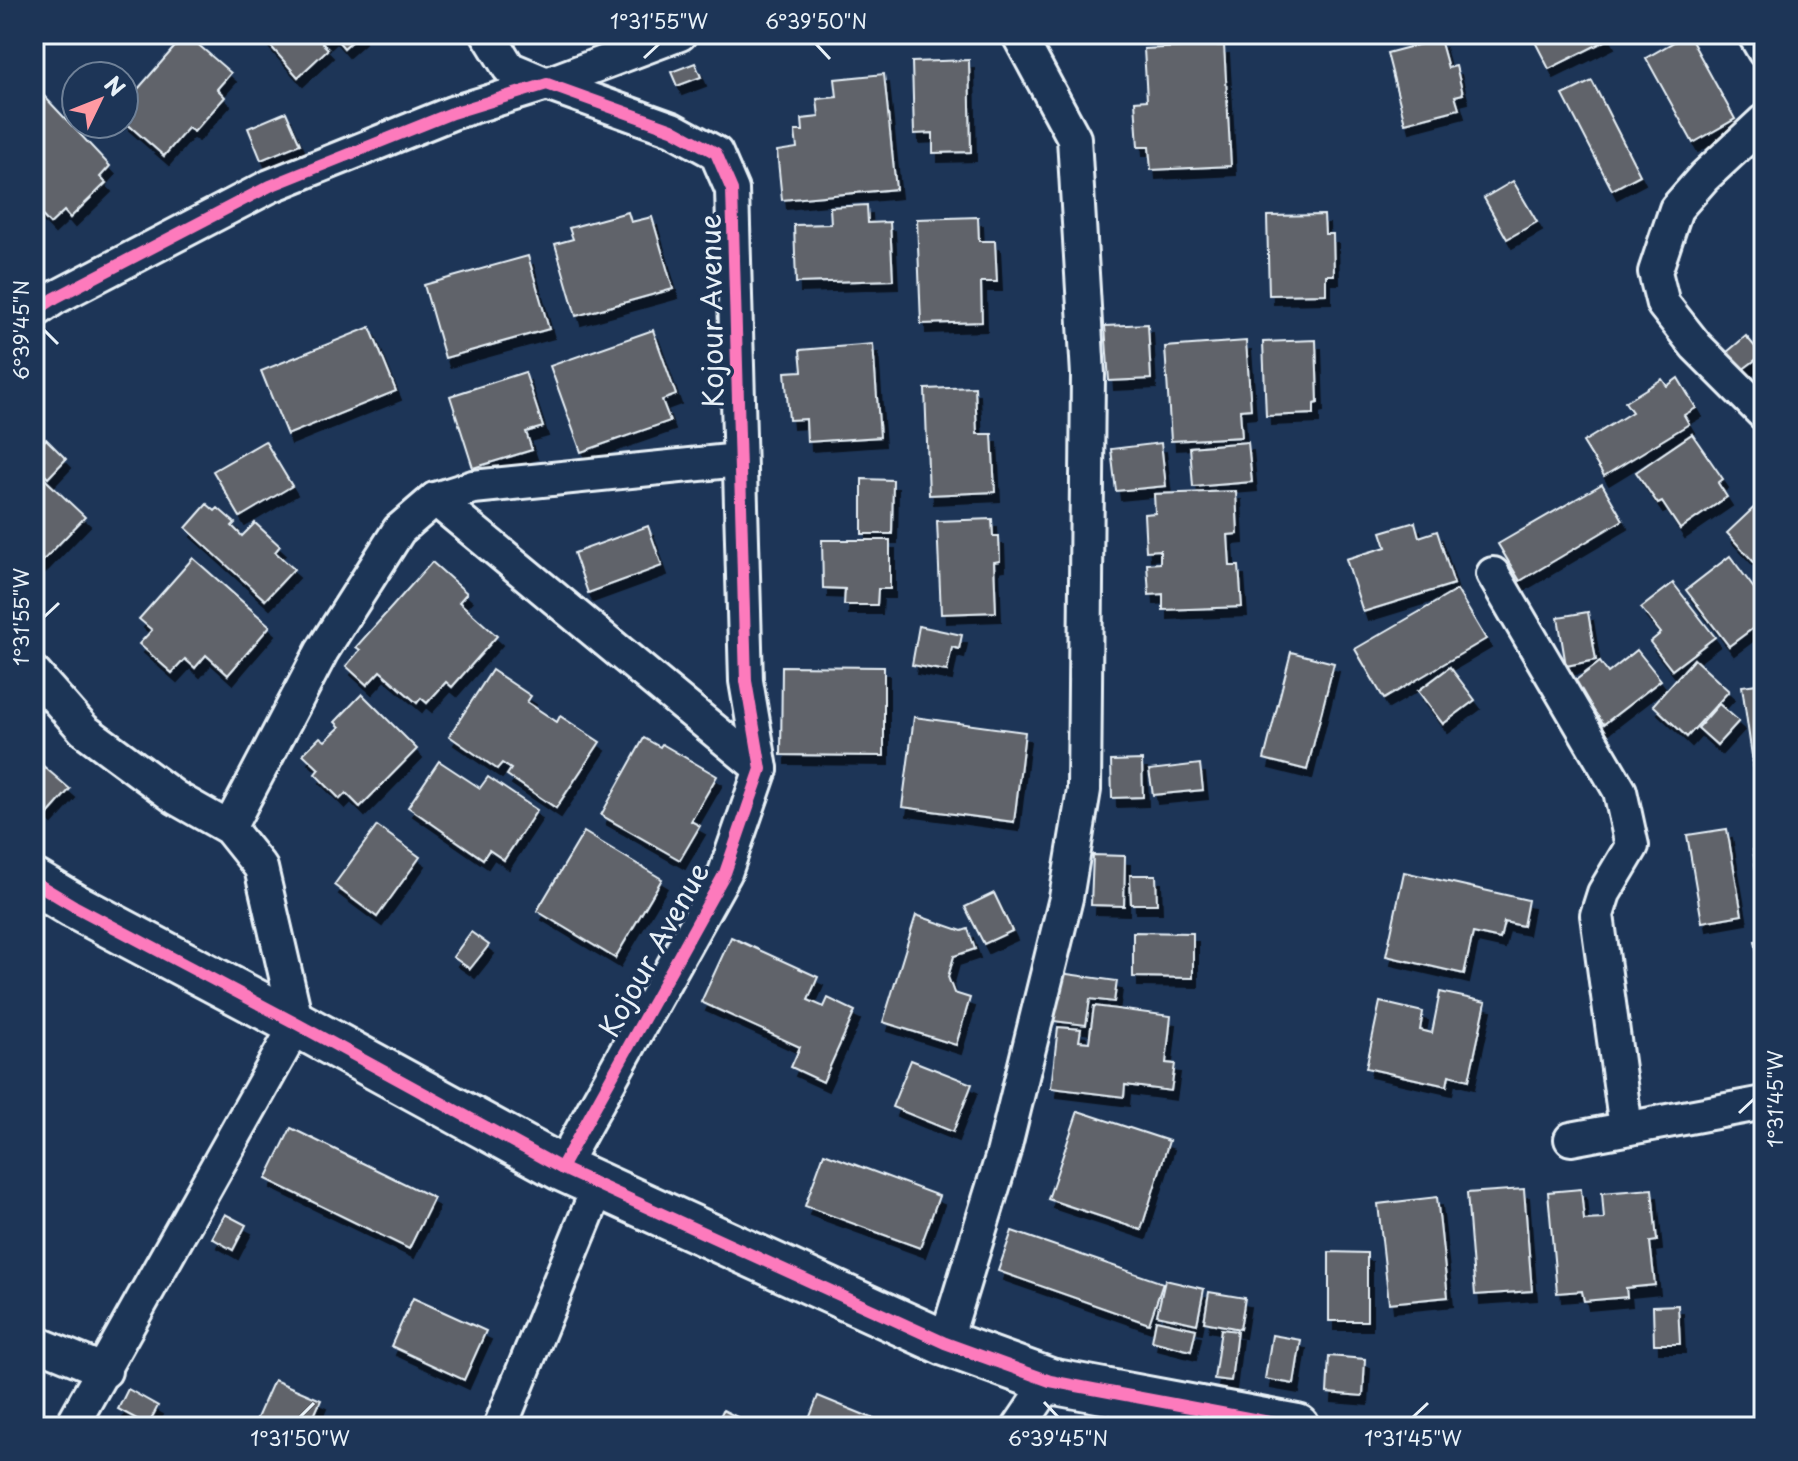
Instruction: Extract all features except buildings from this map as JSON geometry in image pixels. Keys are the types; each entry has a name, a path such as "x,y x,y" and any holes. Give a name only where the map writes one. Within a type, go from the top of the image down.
{"street":[{"name":"Kojour Avenue","path":"488,34 509,68 672,129 716,153 732,190 746,681 761,769 725,873 580,1176 500,1427"},
{"path":"34,312 68,291 270,186 452,113 547,84 680,34"},
{"path":"945,1343 1007,1139 1066,898 1084,790 1088,375 1074,138 1018,34"},
{"path":"1754,34 1764,51"},
{"path":"1764,121 1704,177 1676,209 1655,272 1663,304 1696,346 1764,414"},
{"path":"229,828 322,651 399,530 435,499 473,487 739,460"},
{"path":"435,499 761,769"},
{"path":"1493,574 1620,791 1632,846 1604,893 1597,915 1626,1128"},
{"path":"34,673 84,730 176,798 229,828 261,868 297,1024 105,1371 83,1424"},
{"path":"34,882 580,1176 945,1343 1050,1381 1297,1427"},
{"path":"1571,1139 1764,1103"},
{"path":"34,1342 105,1371"},
{"path":"1019,1427 1050,1381"}],"cycle path":[{"path":"34,312 55,298 270,186 452,113 547,84 672,129 716,153 732,190 746,681 761,769 725,873 561,1168"},
{"path":"34,882 561,1168 945,1343 1050,1381 1297,1427"}]}
